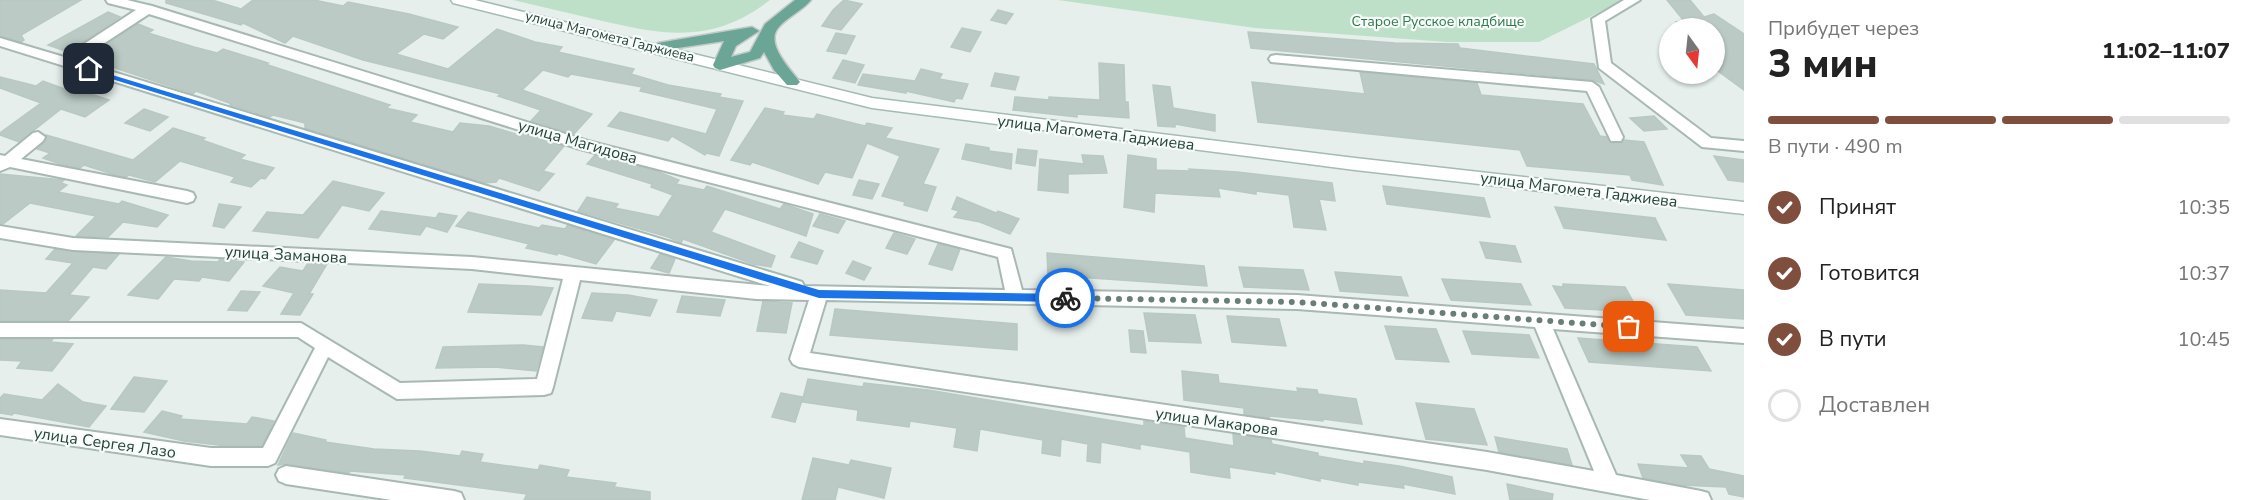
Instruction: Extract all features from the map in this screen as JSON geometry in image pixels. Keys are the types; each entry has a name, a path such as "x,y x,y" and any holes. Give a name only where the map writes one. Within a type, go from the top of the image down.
{"main road":[{"name":"улица Магомета Гаджиева","path":"458,0 873,101 1744,207"},
{"name":"улица Магомета Гаджиева","path":"464,0 658,47 872,103 1345,162 1744,207"},
{"path":"721,64 755,55 768,32 802,0"},
{"path":"658,47 691,44 768,27 802,0"},
{"path":"721,64 730,43 752,31"},
{"path":"768,32 770,51 777,67 792,82"}],"street":[{"name":"улица Магидова","path":"112,0 585,145 1005,253 1015,297"},
{"path":"1634,0 1598,19 1604,65 1707,143 1744,146"},
{"path":"66,62 147,9"},
{"path":"0,42 819,294 1297,302 1744,336"},
{"path":"1276,59 1592,87 1617,137"},
{"path":"3,163 39,137"},
{"path":"3,163 187,197"},
{"name":"улица Заманова","path":"0,232 73,244 472,263 756,292 819,294"},
{"path":"0,330 301,330 397,391 544,387 573,273"},
{"name":"улица Макарова","path":"819,294 799,359 1487,461 1701,500"},
{"path":"1541,320 1609,483"},
{"name":"улица Сергея Лазо","path":"0,427 211,457 267,457 285,427 325,345"},
{"path":"286,476 454,500"}],"green space":[{"path":"513,0 770,0 728,24 708,30 666,32 644,30"},
{"name":"Старое Русское кладбище","path":"1058,0 1624,0 1539,42 1447,42 1255,28"}],"building":[{"path":"0,0 81,0 21,35 24,40 21,42 0,36"},
{"path":"166,0 212,0 241,9 253,0 314,0 343,6 348,2 409,14 458,27 443,39 424,34 396,54 448,69 497,29 535,42 562,47 558,52 634,69 631,74 668,85 721,94 719,97 743,101 719,156 706,153 705,155 672,136 668,141 608,126 620,112 706,134 717,109 640,91 642,87 571,74 568,77 543,70 522,90 592,114 574,134 531,121 541,110 498,96 501,94 363,60 293,36 285,43 243,23 241,25 166,3"},
{"path":"844,0 862,4 841,30 822,26 833,10"},
{"path":"1667,0 1690,0 1704,17 1714,14 1720,18 1682,18"},
{"path":"998,10 1013,14 1006,24 991,20"},
{"path":"108,12 120,17 68,52 48,45"},
{"path":"1725,21 1744,34 1744,90 1725,76"},
{"path":"138,24 153,30 148,33 217,53 223,49 390,105 386,108 417,115 410,122 453,132 460,123 489,126 564,146 543,171 554,174 539,191 499,178 496,182 484,183 305,128 305,123 273,115 270,117 230,105 232,104 196,91 193,94 85,58"},
{"path":"962,28 981,32 970,52 951,47"},
{"path":"1248,32 1395,43 1458,44 1460,48 1594,64 1604,84 1592,80 1251,48"},
{"path":"836,33 855,36 846,54 827,51"},
{"path":"843,60 864,65 855,83 833,78"},
{"path":"1099,63 1124,65 1125,102 1128,102 1129,118 1077,114 1077,117 1013,110 1015,97 1100,100"},
{"path":"921,69 942,74 939,79 968,84 962,99 956,98 954,102 906,91 906,93 858,85 863,74 915,81"},
{"path":"1360,72 1477,83 1481,95 1583,104 1600,136 1607,137 1611,143 1621,143 1624,140 1644,142 1663,185 1632,180 1630,175 1527,166 1520,150 1258,122 1252,82 1365,94"},
{"path":"995,73 1019,77 1015,90 991,86"},
{"path":"0,77 36,86 43,81 81,95 85,92 109,100 85,117 61,109 19,142 0,135 0,133 41,103 0,88"},
{"path":"1153,85 1170,87 1173,108 1215,115 1215,131 1175,124 1175,127 1158,126"},
{"path":"765,108 784,112 782,115 814,119 817,114 865,126 867,123 892,128 885,138 939,149 923,184 936,187 927,211 882,196 900,156 867,143 852,178 825,172 818,184 752,162 750,165 731,160"},
{"path":"144,109 168,117 150,131 125,123"},
{"path":"1654,116 1667,129 1644,131 1630,118"},
{"path":"173,128 205,138 202,140 245,155 240,159 274,168 265,179 261,178 251,187 231,182 235,177 180,161 155,182 129,175 126,177 112,174 84,165 80,168 60,164 43,158 50,153 37,149 45,142 46,135 133,160"},
{"path":"966,144 989,148 989,151 1012,154 1011,169 962,159"},
{"path":"1018,149 1037,151 1035,166 1016,163"},
{"path":"595,155 654,170 679,180 676,184 704,190 707,186 780,209 784,204 813,214 806,236 725,209 711,232 775,256 771,267 753,264 683,239 681,243 668,237 578,211 587,197 618,204 615,208 659,217 673,195 651,187 652,184 587,164"},
{"path":"1082,155 1103,156 1107,173 1068,174 1068,193 1038,190 1040,159 1084,164"},
{"path":"1128,155 1156,159 1156,170 1190,171 1189,169 1237,172 1332,183 1335,201 1319,199 1326,230 1294,227 1289,195 1256,191 1256,194 1218,188 1220,197 1155,193 1154,212 1124,207"},
{"path":"1714,156 1744,160 1744,182 1728,180"},
{"path":"0,174 64,180 61,183 67,185 58,192 119,204 122,201 168,215 157,227 123,222 108,237 76,236 96,216 30,203 0,224"},
{"path":"859,180 879,184 872,199 853,195"},
{"path":"333,181 384,193 369,211 342,205 318,238 253,231 267,212 303,215"},
{"path":"1383,186 1484,198 1490,217 1387,204"},
{"path":"957,197 996,213 998,211 1019,219 1010,234 980,222 954,217 959,211 952,209"},
{"path":"219,204 241,207 224,228 213,226"},
{"path":"1555,207 1655,218 1666,240 1564,228"},
{"path":"381,211 436,218 439,213 457,216 447,232 426,226 420,235 369,229"},
{"path":"468,212 539,228 542,225 565,229 568,225 614,240 596,264 558,253 557,255 526,248 529,244 456,226"},
{"path":"820,214 845,221 838,233 813,226"},
{"path":"894,233 915,239 907,254 886,248"},
{"path":"799,242 823,251 817,264 791,257"},
{"path":"1480,242 1515,246 1521,262 1486,258"},
{"path":"938,244 960,249 952,270 929,264"},
{"path":"55,249 119,254 106,269 93,267 69,295 89,297 68,321 0,321 0,290 46,293 73,263 46,259"},
{"path":"1047,253 1204,266 1207,286 1048,275"},
{"path":"660,254 675,259 669,273 651,268"},
{"path":"166,257 191,261 218,262 220,259 244,262 229,281 202,277 199,281 174,279 158,299 128,295"},
{"path":"853,261 871,268 864,280 846,273"},
{"path":"308,263 327,264 309,294 313,294 300,315 281,314 294,293 263,286 280,267 303,271"},
{"path":"1239,267 1303,270 1309,290 1244,287"},
{"path":"1335,272 1401,277 1408,296 1340,291"},
{"path":"1442,279 1521,284 1531,305 1451,300"},
{"path":"479,284 553,288 541,315 468,312"},
{"path":"1563,284 1625,287 1639,312 1565,308 1553,286 1563,287"},
{"path":"1668,284 1744,290 1744,319 1686,315"},
{"path":"241,291 260,292 247,311 228,310"},
{"path":"592,293 628,295 657,300 650,316 616,311 612,321 582,318"},
{"path":"682,296 725,300 720,316 677,312"},
{"path":"763,301 792,303 786,333 757,331"},
{"path":"835,309 1017,324 1017,350 830,335"},
{"path":"1144,313 1195,315 1201,343 1149,341"},
{"path":"1227,316 1279,319 1286,346 1232,342"},
{"path":"1385,326 1436,329 1449,362 1396,359"},
{"path":"1129,330 1143,331 1146,353 1131,352"},
{"path":"1463,331 1529,335 1539,358 1472,354"},
{"path":"1578,338 1697,347 1711,371 1589,362"},
{"path":"0,339 53,339 50,342 73,344 52,371 17,368 22,361 0,360"},
{"path":"523,345 543,347 536,371 495,367 436,368 443,347"},
{"path":"1182,371 1218,375 1219,383 1298,392 1297,388 1317,390 1318,394 1356,399 1362,424 1323,419 1323,421 1269,416 1269,418 1244,414 1244,408 1184,400"},
{"path":"134,377 167,381 144,412 111,409"},
{"path":"808,379 863,387 864,383 928,390 1144,426 1144,421 1184,427 1185,438 1234,446 1233,434 1271,440 1272,444 1318,453 1318,456 1364,464 1364,461 1399,466 1452,477 1455,494 1403,484 1404,488 1358,482 1358,485 1320,478 1320,481 1274,471 1275,474 1229,467 1230,478 1209,475 1191,472 1190,452 1140,444 1140,449 1101,442 1100,463 1087,461 1088,444 1061,439 1060,456 1042,453 1043,440 980,429 977,451 954,447 957,428 910,421 909,427 857,420 858,410 802,402"},
{"path":"58,384 83,402 106,406 89,427 14,413 12,415 0,413 0,398 4,394 42,400"},
{"path":"781,393 803,397 795,422 772,417"},
{"path":"1416,403 1474,409 1487,445 1426,439"},
{"path":"162,411 182,416 180,419 247,424 252,417 274,421 262,446 227,446 184,441 144,432"},
{"path":"293,433 326,440 325,442 374,449 460,456 462,451 483,454 480,462 538,470 540,465 569,470 566,477 616,483 614,487 650,492 650,500 524,500 527,494 404,478 406,475 350,471 349,473 286,464 278,465"},
{"path":"1495,437 1567,449 1572,465 1499,452"},
{"path":"1681,455 1701,456 1709,469 1744,476 1744,497 1729,494 1726,487 1680,485 1643,478 1638,464 1689,468"},
{"path":"813,458 849,465 851,460 891,468 884,498 838,487 835,500 802,500"},
{"path":"1507,484 1553,494 1552,500 1510,500"}],"way so far":[{"path":"1065,298 1297,302 1629,327"}],"route":[{"path":"89,69 819,294 1065,298"}]}
